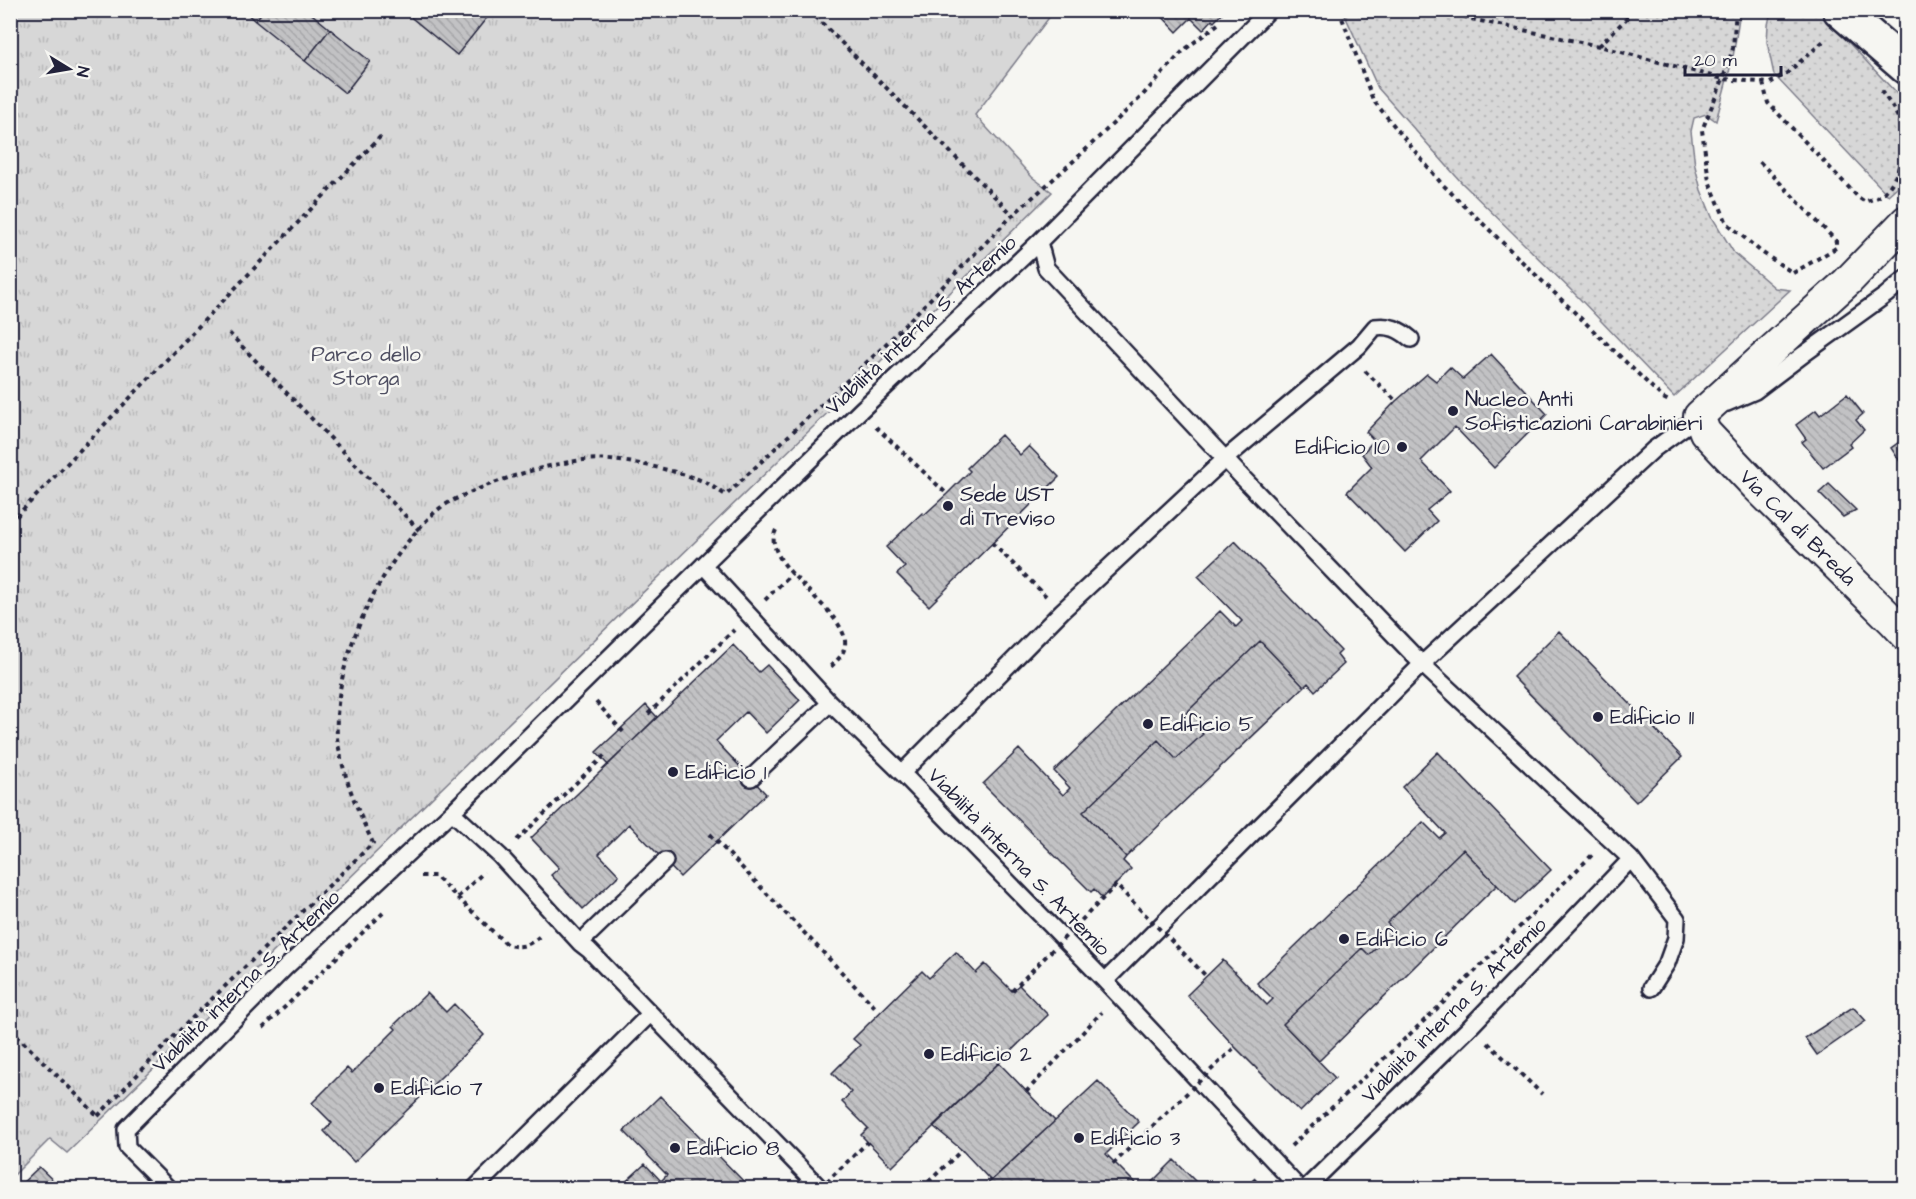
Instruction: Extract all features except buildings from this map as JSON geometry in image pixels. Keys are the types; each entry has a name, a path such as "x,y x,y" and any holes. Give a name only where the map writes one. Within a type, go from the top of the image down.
{"street":[{"path":"1832,20 1905,67"},
{"path":"1699,416 1847,282 1905,221"},
{"name":"Via Cal di Breda","path":"1699,416 1705,432 1905,635"}],"lane":[{"path":"1039,242 1269,10"},
{"name":"Viabilità interna S. Artemio","path":"126,1129 285,968 453,813 860,411 1039,242 1046,268 1225,459 1422,664 1631,859 1677,919 1676,938 1667,963 1651,988"},
{"name":"Viabilità interna S. Artemio","path":"1105,981 1422,664 1654,449 1699,416 1755,391 1886,296 1905,278"},
{"name":"Viabilità interna S. Artemio","path":"902,773 1062,611 1225,459 1359,346 1375,327 1385,326 1400,330 1411,339"},
{"name":"Viabilità interna S. Artemio","path":"703,565 830,703 902,773 1105,981 1299,1188"},
{"path":"751,778 830,703"},
{"path":"453,813 500,856 580,943 820,1188"},
{"name":"Viabilità interna S. Artemio","path":"1306,1188 1471,1026 1631,859"},
{"path":"580,943 665,861"},
{"path":"475,1188 650,1014"},
{"path":"126,1129 127,1147 168,1188"}],"path":[{"path":"808,10 1013,215"},
{"path":"1338,10 1372,100 1442,183 1663,398 1699,416"},
{"path":"1446,10 1471,19 1599,46 1723,79 1763,83 1770,83 1787,73 1830,37 1832,20"},
{"path":"1599,46 1635,10"},
{"path":"1736,10 1732,48 1723,79 1702,130 1709,181 1727,223 1760,251 1792,273 1836,248 1836,242 1757,159"},
{"path":"98,1116 185,1025 374,843 358,813 345,776 337,737 339,697 347,657 384,576 405,546 436,511 470,492 545,466 585,460 622,462 659,468 707,483 726,495 880,350 1013,215 1141,98 1183,51 1220,23"},
{"path":"1183,51 1206,73"},
{"path":"1763,83 1768,103 1865,202 1879,196 1887,187 1898,171 1902,149 1902,133 1898,117 1890,102 1878,89"},
{"path":"10,523 383,134"},
{"path":"229,333 419,530"},
{"path":"868,435 884,419"},
{"path":"876,427 947,494"},
{"path":"777,528 772,537 774,548 792,573 843,631 845,644 842,656 827,671"},
{"path":"992,543 1062,611"},
{"path":"648,714 792,573"},
{"path":"581,686 626,735"},
{"path":"458,897 605,755"},
{"path":"710,834 875,1007"},
{"path":"1246,1188 1445,1001 1609,837"},
{"path":"718,840 881,1012"},
{"path":"413,884 422,875 435,876 507,945 521,947 532,943 546,930"},
{"path":"1012,991 1116,885 1206,976"},
{"path":"262,1029 388,908"},
{"path":"1026,1092 1118,996"},
{"path":"1471,1026 1542,1094"},
{"path":"10,1029 98,1116 126,1129"},
{"path":"1113,1164 1235,1047"},
{"path":"820,1188 868,1142"},
{"path":"922,1188 962,1150"}],"green space":[{"name":"Parco dello Storga","path":"11,11 1054,11 975,115 1032,177 1052,192 67,1153 50,1139 11,1178"},
{"path":"1343,11 1740,11 1733,57 1716,121 1706,114 1694,118 1691,131 1695,166 1701,190 1712,217 1734,253 1775,288 1790,290 1674,397 1578,297 1462,183 1378,88"},
{"path":"1771,11 1819,11 1898,95 1905,109 1905,180 1888,195 1774,75 1767,42"}],"place":[{"name":"Nucleo Anti Sofisticazioni Carabinieri","path":"1453,411"},
{"name":"Edificio 10","path":"1402,447"},
{"name":"Sede UST di Treviso","path":"948,506"},
{"name":"Edificio 11","path":"1598,717"},
{"name":"Edificio 5","path":"1148,724"},
{"name":"Edificio 1","path":"673,772"},
{"name":"Edificio 6","path":"1344,939"},
{"name":"Edificio 2","path":"929,1054"},
{"name":"Edificio 7","path":"379,1088"},
{"name":"Edificio 3","path":"1079,1138"},
{"name":"Edificio 8","path":"675,1148"}]}
